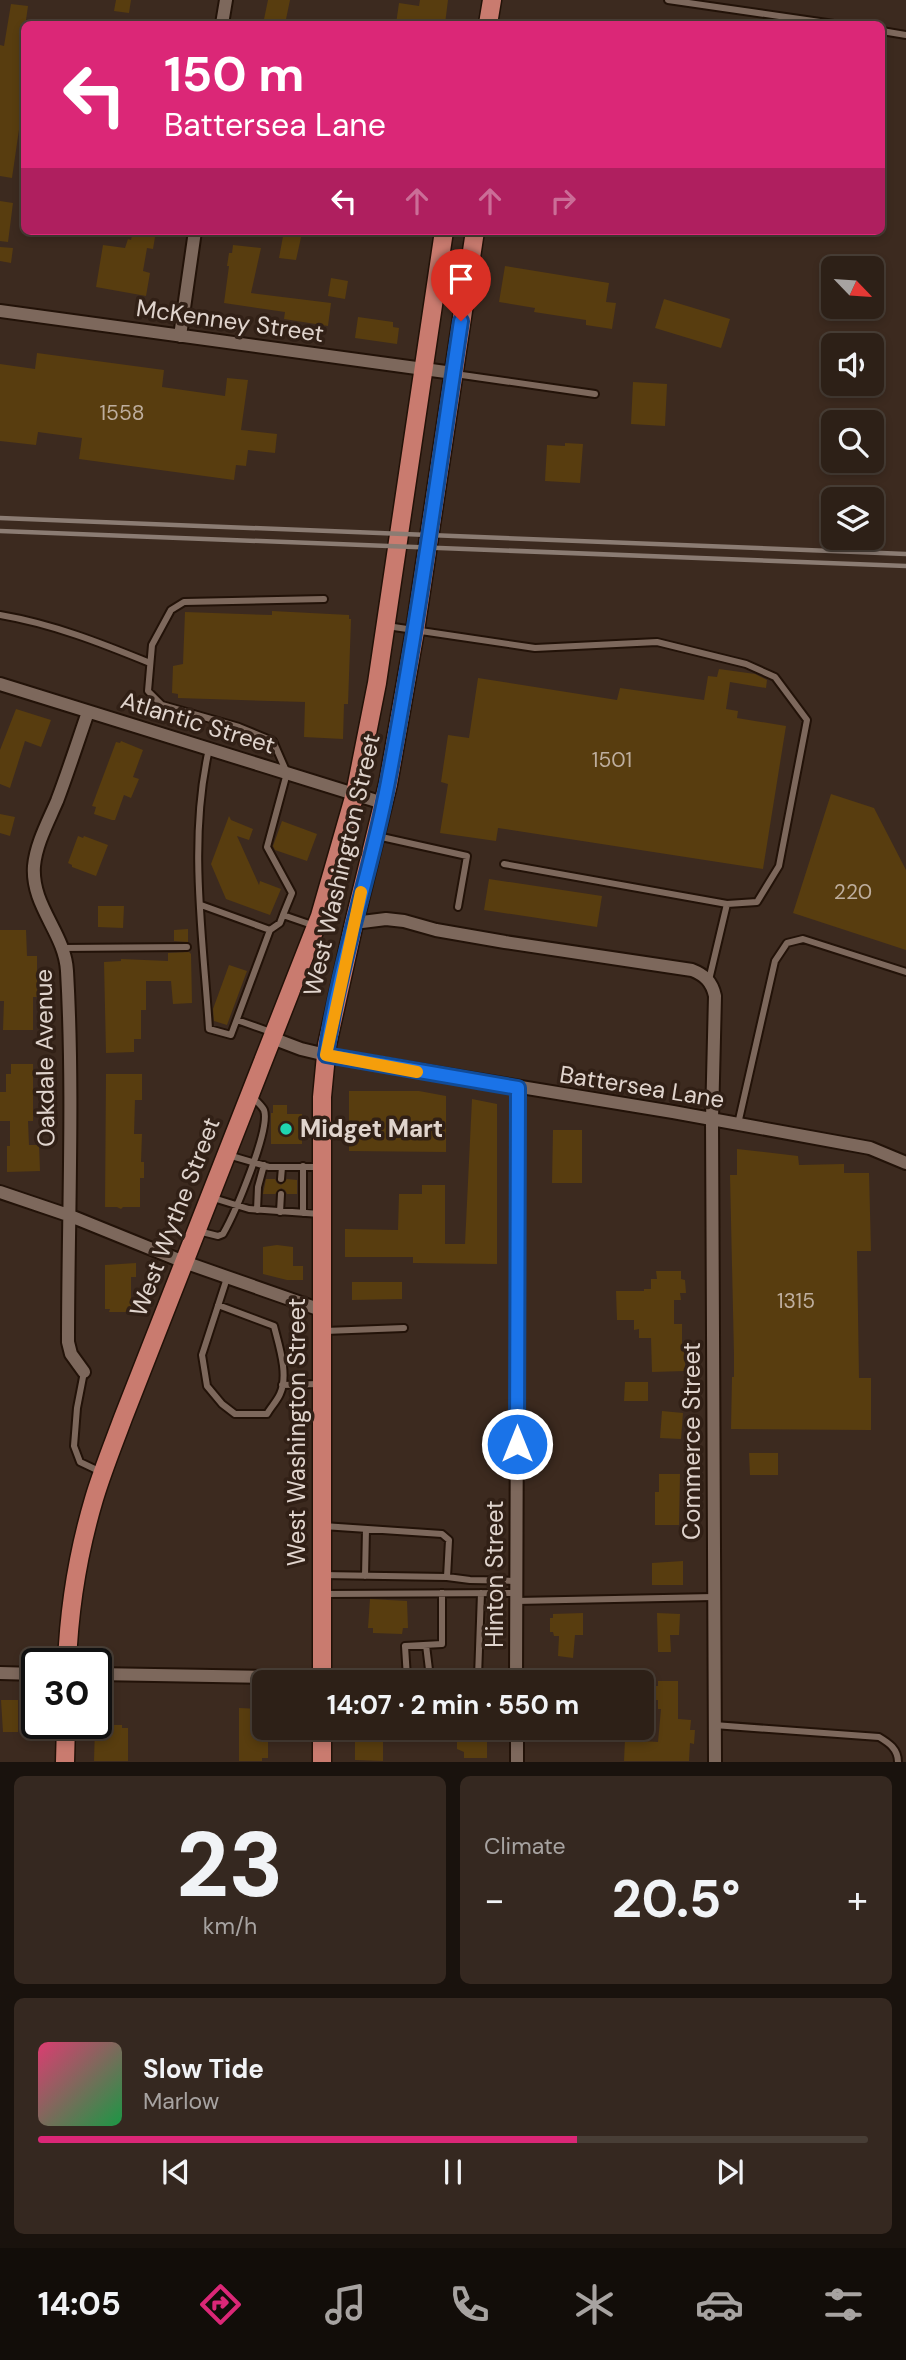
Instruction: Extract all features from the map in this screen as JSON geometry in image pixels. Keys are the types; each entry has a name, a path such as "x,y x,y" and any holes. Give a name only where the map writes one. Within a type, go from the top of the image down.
{"main road":[{"path":"488,21 492,0"},
{"name":"West Washington Street","path":"355,794 385,626 443,235"},
{"name":"West Washington Street","path":"322,1670 321,1310 323,1097 326,1055 383,803 415,631 474,235"},
{"name":"West Wythe Street","path":"68,1648 81,1548 103,1473 316,926 355,794"},
{"path":"65,1762 66,1739"},
{"path":"322,1740 322,1762"}],"street":[{"path":"222,21 226,0"},
{"path":"180,336 194,235"},
{"name":"McKenney Street","path":"0,311 453,373"},
{"name":"Atlantic Street","path":"0,684 383,803"},
{"name":"Oakdale Avenue","path":"84,1372 71,1354 68,1342 67,970 61,948 38,901 34,865 89,712"},
{"path":"354,923 386,919 404,921 464,935 692,970 709,980"},
{"name":"Commerce Street","path":"709,980 715,996 712,1120 715,1762"},
{"name":"Battersea Lane","path":"273,1035 301,1049 326,1055 870,1148 906,1161"},
{"name":"Hinton Street","path":"516,1670 518,1088"},
{"path":"0,1192 68,1215 227,1278 321,1310"},
{"path":"0,1673 21,1674"},
{"path":"112,1674 252,1678"},
{"path":"517,1740 517,1762"}],"lane":[{"path":"668,0 813,21"},
{"path":"736,10 737,0"},
{"path":"885,32 906,35"},
{"path":"453,373 596,394"},
{"path":"209,749 199,801 198,869 209,1028 231,1035 270,930 279,923 292,894 267,847 287,773 273,741 246,729 162,705 148,691 152,645 171,610 184,602 324,599"},
{"path":"0,615 29,620 80,635 150,663"},
{"path":"385,626 535,648 657,642 746,664 775,677 807,720 779,866 757,902 727,904 504,864"},
{"path":"375,836 467,856 458,907"},
{"path":"709,980 727,904"},
{"path":"201,905 270,930"},
{"path":"283,915 316,926"},
{"path":"738,1125 775,961 787,943 803,939 906,972"},
{"path":"61,948 187,947"},
{"path":"237,1020 273,1035"},
{"path":"197,1230 218,1236 223,1234 232,1219 261,1140 265,1119 264,1109 250,1093"},
{"path":"226,1154 264,1166 322,1167"},
{"path":"257,1210 258,1187 264,1166"},
{"path":"303,1166 303,1213"},
{"path":"281,1179 282,1167"},
{"path":"280,1212 281,1194"},
{"path":"210,1197 257,1210 322,1214"},
{"path":"218,1305 274,1326 281,1352 282,1385 281,1393 267,1414 235,1414 222,1404 207,1386 202,1355 218,1305 227,1278"},
{"path":"321,1331 404,1328"},
{"path":"84,1372 77,1408 74,1446 80,1462 103,1473"},
{"path":"282,1385 321,1383"},
{"path":"321,1526 442,1534 449,1540 447,1577"},
{"path":"365,1576 366,1529"},
{"path":"321,1575 447,1577 516,1592"},
{"path":"321,1594 516,1592 713,1597"},
{"path":"406,1670 405,1646 442,1644 442,1593"},
{"path":"478,1670 481,1593"},
{"path":"426,1645 429,1670"},
{"path":"714,1724 879,1737 895,1750 898,1762"}],"building":[{"path":"116,0 131,0 129,13 114,11"},
{"path":"268,0 290,0 286,21 264,21"},
{"path":"420,0 448,0 445,21 396,21 399,3 419,6"},
{"path":"11,4 28,6 28,21 21,21 21,116 12,178 0,176 0,45 4,46"},
{"path":"0,201 13,203 8,242 0,241"},
{"path":"132,235 155,235 153,249 147,248 143,271 150,273 146,296 96,287 103,245 125,248 128,239 131,240"},
{"path":"283,235 302,235 296,260 279,258"},
{"path":"233,245 261,248 251,293 331,303 328,326 284,319 285,312 224,303 229,253 232,253"},
{"path":"0,247 13,248 11,263 0,261"},
{"path":"505,266 609,283 606,302 616,303 612,329 586,325 586,320 534,312 535,308 499,302"},
{"path":"331,278 348,281 345,299 328,296"},
{"path":"664,299 730,319 721,348 655,328"},
{"path":"358,317 393,322 393,327 399,328 397,344 355,338"},
{"path":"37,353 164,370 162,387 225,396 227,378 248,380 241,430 277,434 275,453 248,450 246,466 236,465 234,480 79,459 82,438 38,432 36,445 0,441 0,364 35,369"},
{"path":"633,382 667,384 665,426 631,424"},
{"path":"565,443 583,444 580,483 545,481 547,445 565,446"},
{"path":"272,611 349,615 348,704 344,704 343,739 304,737 305,702 178,698 178,694 172,693 173,666 183,664 185,612 272,615"},
{"path":"719,669 755,674 767,680 766,688 730,682 726,709 738,711 737,718 786,726 763,869 498,828 496,841 440,833 448,784 441,782 448,735 469,738 478,678 617,700 620,688 704,700 708,676 717,677"},
{"path":"16,709 51,720 41,747 25,741 10,788 0,784 0,750"},
{"path":"121,741 143,750 133,777 139,779 131,798 124,795 115,820 112,820 94,814 96,807 92,806 116,742"},
{"path":"831,794 874,808 906,870 906,950 793,913"},
{"path":"0,814 15,817 10,836 0,833"},
{"path":"229,816 231,820 253,829 249,840 237,836 259,885 260,881 281,889 270,915 226,899 211,864"},
{"path":"282,821 317,834 307,861 275,850 273,846"},
{"path":"78,836 108,845 96,876 68,863"},
{"path":"489,879 602,896 597,927 484,910"},
{"path":"98,906 124,906 123,928 98,927"},
{"path":"188,929 188,942 174,941 174,930"},
{"path":"0,930 26,930 27,956 37,956 37,997 33,997 33,1030 3,1030 4,1001 0,1001"},
{"path":"189,952 192,1003 173,1004 171,981 146,981 146,1010 141,1010 141,1039 134,1039 134,1052 106,1053 104,962 121,959 168,961 168,953"},
{"path":"229,965 247,971 227,1025 214,1021 213,1009"},
{"path":"11,1064 33,1064 33,1121 28,1121 29,1145 39,1145 40,1171 7,1172 10,1121 0,1121 0,1092 6,1092 6,1074 11,1074"},
{"path":"106,1074 142,1074 142,1100 135,1100 134,1134 142,1134 141,1162 144,1162 144,1178 140,1178 140,1207 105,1207"},
{"path":"349,1091 419,1091 446,1096 446,1152 349,1151"},
{"path":"472,1099 497,1104 497,1264 413,1263 413,1257 345,1257 345,1229 398,1230 399,1194 422,1194 422,1185 445,1185 445,1244 465,1244"},
{"name":"Midget Mart","path":"273,1105 287,1105 287,1114 302,1114 302,1144 271,1144"},
{"path":"553,1130 582,1130 582,1183 552,1183"},
{"path":"737,1149 798,1156 799,1165 844,1164 844,1173 869,1173 871,1251 857,1251 859,1378 871,1378 871,1430 731,1429 734,1355 730,1175 737,1175"},
{"name":"Midget Mart","path":"266,1179 275,1179 281,1185 287,1179 297,1180 297,1194 287,1194 281,1188 275,1194 263,1194"},
{"path":"263,1247 293,1247 293,1266 303,1266 303,1280 287,1280 263,1274"},
{"path":"136,1263 136,1277 131,1277 131,1312 109,1312 110,1309 105,1309 105,1265"},
{"path":"656,1271 681,1271 681,1279 685,1280 686,1293 680,1293 681,1300 674,1300 674,1324 682,1324 685,1371 652,1372 651,1338 639,1338 639,1329 634,1330 634,1320 617,1320 616,1291 651,1289 651,1279 657,1279"},
{"path":"352,1282 402,1282 402,1299 352,1300"},
{"path":"625,1382 648,1382 648,1401 624,1401"},
{"path":"662,1411 683,1413 681,1439 660,1438"},
{"path":"749,1453 778,1453 778,1475 750,1475"},
{"path":"659,1474 680,1474 679,1525 655,1525 655,1492 659,1492"},
{"path":"683,1561 683,1585 652,1585 652,1563"},
{"path":"370,1599 407,1601 408,1628 403,1628 402,1634 373,1633 373,1628 368,1628"},
{"path":"583,1613 583,1635 575,1635 573,1658 558,1656 559,1636 550,1632 550,1618 553,1618 553,1614"},
{"path":"657,1613 680,1614 679,1635 670,1635 671,1652 658,1652"},
{"path":"658,1681 678,1681 678,1719 691,1720 690,1730 695,1730 694,1744 690,1743 689,1761 624,1761 625,1740 658,1742 661,1709 658,1709 658,1700 654,1700 654,1686 658,1686"},
{"path":"1,1700 18,1700 18,1732 3,1732"},
{"path":"239,1708 252,1709 252,1740 268,1740 268,1758 262,1758 262,1761 239,1761"},
{"path":"112,1725 128,1728 128,1761 94,1761 95,1739 112,1739"},
{"path":"355,1740 383,1740 383,1761 355,1760"},
{"path":"457,1740 487,1740 487,1758 464,1758 464,1752 457,1749"}],"railway":[{"path":"0,518 906,554"},
{"path":"0,531 906,566"}],"slow traffic":[{"path":"361,892 326,1055 417,1072"}],"place":[{"name":"Midget Mart","path":"286,1129"}],"route":[{"path":"461,321 415,631 388,784 354,923 326,1055 518,1088 517,1444"}]}
